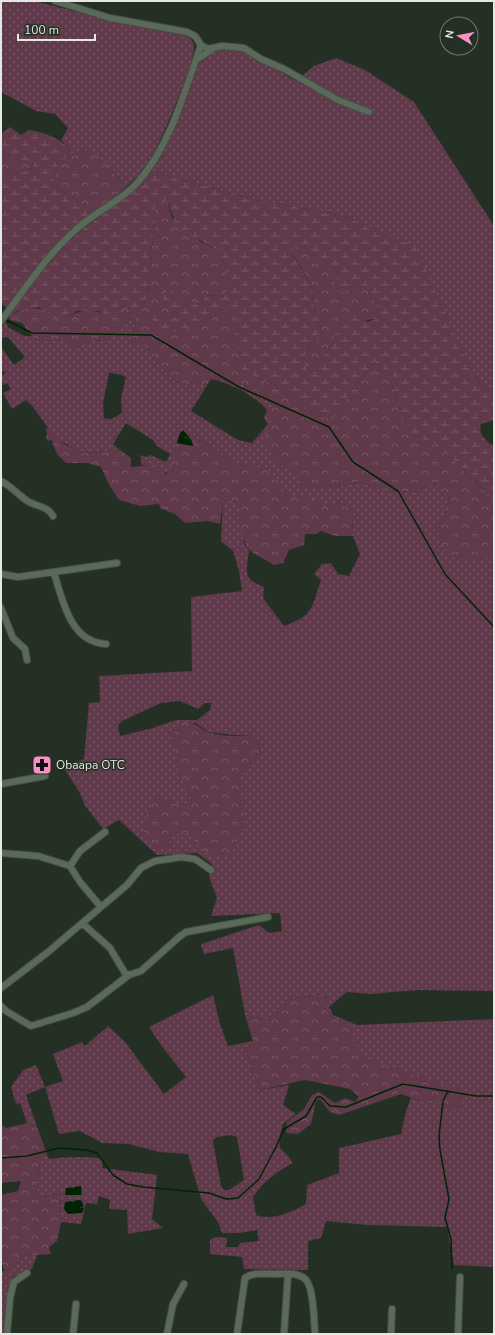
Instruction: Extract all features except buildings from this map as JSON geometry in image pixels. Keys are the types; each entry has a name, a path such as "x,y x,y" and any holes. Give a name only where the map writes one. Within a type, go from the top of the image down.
{"street":[{"path":"55,1 110,18 187,32 195,36 201,45 211,50"},
{"path":"2,320 34,277 78,228 129,191 149,168 155,159 178,109 201,45"},
{"path":"196,60 211,50 222,46 244,48 332,97 369,112"},
{"path":"1,481 16,490 26,500 47,509 54,516"},
{"path":"1,574 18,577 117,563"},
{"path":"54,573 66,609 74,626 85,638 95,644 106,644"},
{"path":"1,608 13,638 25,649 27,660"},
{"path":"1,784 45,776"},
{"path":"70,866 80,851 105,832"},
{"path":"1,852 38,856 70,866 80,882 101,907"},
{"path":"1,988 127,885 141,868 155,861 181,857 195,859 211,870"},
{"path":"1,1006 6,1011 31,1026 87,1007 129,975 141,971 178,937 186,932 268,917"},
{"path":"82,923 110,948 125,973 129,975"},
{"path":"7,1334 10,1298 14,1282 27,1273"},
{"path":"237,1334 245,1278 249,1274 288,1274 306,1278 311,1286 315,1334"},
{"path":"284,1334 288,1274"},
{"path":"458,1334 460,1277"},
{"path":"167,1334 173,1304 184,1284"},
{"path":"73,1334 76,1304"},
{"path":"391,1334 392,1309"}],"green space":[{"path":"1,1 35,1 111,21 187,36 192,40 194,46 189,68 177,102 162,136 151,158 136,178 125,188 113,170 84,150 76,154 61,140 68,128 55,114 36,111 1,92"},
{"path":"224,48 234,49 262,60 296,81 314,66 336,58 365,70 414,102 494,226 494,399 474,376 414,246 342,215 256,200 152,171 174,125 196,66 213,51"},
{"path":"10,127 21,135 29,130 49,135 65,144 76,154 59,161 54,179 58,188 93,211 34,271 7,308 1,303 1,171 6,174 31,170 33,165 8,156 1,151 1,134"},
{"path":"84,150 103,159 113,170 125,188 111,201 93,211 58,188 54,179 59,161"},
{"path":"1,151 12,157 33,164 31,170 6,174 1,171"},
{"path":"152,171 256,200 342,215 415,246 474,376 494,399 494,420 481,424 480,428 483,437 494,447 494,507 482,488 467,476 461,466 441,449 410,432 394,395 396,378 375,362 356,384 333,420 306,410 275,385 242,371 242,353 231,341 237,328 237,317 225,309 198,324 176,332 166,331 155,324 149,317 155,308 166,319 179,316 162,298 168,288 184,301 202,304 205,295 225,296 229,280 220,252 177,227 167,200 155,203 155,221 148,295 136,317 129,321 131,310 124,305 107,316 99,311 77,311 67,318 55,318 39,307 17,311 9,317 9,314 34,280 67,243 84,228 120,202","holes":["295,246 306,248 339,271 335,283 337,292 351,291 364,286 376,302 379,318 367,322 353,311 346,324 336,330 333,342 323,357 321,370 308,372 303,360 310,345 322,331 315,320 313,288 292,254"]},
{"path":"167,200 172,218 201,242 220,252 229,280 226,296 205,295 202,304 163,298 179,316 166,320 155,308 149,318 157,326 210,318 225,309 237,317 237,328 231,341 242,353 242,371 275,385 306,410 333,420 356,384 375,362 396,378 394,395 410,432 441,449 461,466 467,476 482,488 494,507 494,553 482,559 455,558 441,545 437,528 445,516 449,496 435,483 414,492 385,491 359,482 337,486 301,487 301,476 278,464 265,446 267,431 271,426 269,415 274,407 267,396 234,380 211,379 206,385 195,382 188,385 176,382 153,358 146,345 138,345 132,341 136,317 148,295 155,221 155,203"},
{"path":"295,246 306,248 339,271 335,283 351,291 364,286 376,302 379,318 346,324 336,330 333,342 323,357 322,370 308,372 303,360 310,345 322,331 315,320 313,288 292,253"},
{"path":"125,305 131,310 129,321 116,329 106,341 92,340 84,346 74,347 64,340 39,341 32,336 22,323 10,320 9,317 24,309 31,308 38,308 67,318 77,313 87,311 107,315"},
{"path":"136,317 132,341 138,345 146,345 153,358 176,382 188,385 195,382 206,385 211,378 234,380 267,396 275,407 271,426 278,464 302,476 301,487 337,486 359,482 385,491 414,492 435,483 449,496 445,516 437,528 482,559 494,553 494,991 416,990 371,994 347,992 329,1007 333,1015 357,1025 494,1019 494,1267 454,1265 447,1227 368,1225 326,1221 321,1238 308,1241 308,1270 244,1269 242,1257 210,1254 210,1240 216,1237 227,1238 226,1247 238,1247 240,1243 259,1241 257,1230 239,1233 222,1233 218,1222 201,1199 188,1154 159,1152 129,1144 102,1143 80,1131 59,1134 45,1087 63,1081 53,1054 82,1042 85,1046 108,1026 125,1042 164,1094 186,1077 149,1027 213,995 220,1024 228,1046 253,1041 246,1052 260,1090 289,1085 283,1105 296,1114 283,1124 279,1139 280,1148 293,1163 271,1177 253,1197 256,1215 269,1217 282,1215 306,1204 307,1185 339,1173 339,1148 401,1134 406,1111 411,1098 420,1101 435,1099 449,1110 466,1092 366,1059 351,1038 352,1026 331,1017 325,1009 327,993 289,999 268,1020 245,1015 233,948 204,954 201,944 259,925 269,933 282,931 280,913 211,916 217,898 209,877 212,864 197,853 157,855 119,820 103,829 84,804 80,793 63,767 84,759 89,703 100,702 99,676 192,671 191,597 242,591 239,571 233,551 221,541 223,501 232,500 241,505 244,543 249,550 247,574 252,581 264,587 263,598 284,626 301,618 310,610 321,580 314,574 322,564 331,563 338,574 349,576 360,554 353,536 352,510 340,502 331,506 288,496 276,479 246,466 233,464 216,449 197,439 193,446 191,439 180,433 173,456 173,471 171,474 150,466 142,465 140,455 147,457 151,455 166,462 170,454 157,446 153,440 126,423 113,444 120,450 83,453 54,436 33,407 26,400 12,409 3,393 11,389 7,383 3,385 1,376 6,373 1,370 1,347 14,365 25,357 8,337 1,338 1,325 3,322 6,322 8,327 24,336 32,336 39,341 64,340 74,347 84,346 92,340 106,341 116,329","holes":["109,373 126,377 121,398 122,412 112,419 104,418 103,404","211,379 233,386 256,400 267,410 264,418 268,424 252,443 238,440 191,411","180,701 198,709 205,703 211,703 210,710 197,720 176,720 153,728 120,736 118,726 122,721 161,703","194,722 208,732 255,736 261,752 239,774 241,792 195,844 189,834 175,834 155,797 176,804 191,804 192,797 178,771","231,1135 237,1137 244,1180 229,1190 224,1190 221,1186 213,1141 217,1137"]},
{"path":"48,428 66,445 83,453 120,450 131,458 131,467 150,465 166,474 171,474 173,471 172,457 177,443 193,446 196,439 216,449 233,464 260,467 271,471 288,496 311,498 327,506 340,502 352,510 353,536 335,536 321,531 316,534 305,534 304,545 289,550 283,563 274,565 253,552 246,545 241,521 238,518 241,505 232,500 223,501 220,524 208,521 185,523 175,514 160,508 159,504 140,506 119,500 108,483 101,467 87,463 66,463 57,454 51,439 49,441 46,439 46,429"},
{"path":"182,722 194,724 208,732 219,735 255,736 261,752 239,774 245,823 230,857 216,856 206,853 198,846 189,834 175,834 166,849 152,846 144,831 148,812 155,797 176,804 191,804 192,797 178,771 172,736"},
{"path":"327,993 325,1009 331,1017 353,1026 352,1038 366,1059 466,1091 464,1109 449,1110 435,1099 420,1101 401,1094 339,1115 330,1112 320,1099 316,1101 311,1124 298,1134 286,1133 287,1122 304,1109 312,1095 319,1092 335,1103 345,1098 355,1102 359,1097 350,1089 305,1080 260,1090 246,1052 253,1041 245,1015 268,1020 289,999"},
{"path":"36,1065 45,1087 26,1095 37,1127 27,1123 20,1103 16,1104 11,1087 23,1070"},
{"path":"27,1123 37,1127 45,1149 40,1164 36,1194 46,1197 60,1193 61,1222 57,1241 49,1247 51,1254 24,1256 11,1270 4,1270 1,1259 1,1195 18,1191 21,1181 1,1183 1,1124 6,1128"},
{"path":"45,1149 49,1159 90,1157 103,1159 102,1168 157,1175 152,1219 163,1228 128,1234 127,1210 109,1209 110,1200 99,1196 97,1204 86,1203 81,1224 61,1222 60,1193 46,1197 36,1194 40,1164"},
{"path":"37,1255 32,1269 13,1277 8,1295 4,1334 1,1334 1,1271 11,1270 24,1256"}],"water":[{"path":"183,430 191,439 193,446 177,443 180,433"},
{"path":"81,1186 82,1195 65,1195 66,1188"},
{"path":"82,1201 84,1208 82,1213 68,1214 64,1209 65,1202"}],"waterway":[{"path":"4,319 32,333 151,335 239,387 329,427 353,462 398,491 445,574 494,627"},
{"path":"1,1158 27,1156 59,1148 87,1150 97,1153 113,1175 127,1184 143,1187 209,1193 226,1199 238,1198 259,1179 284,1129 306,1116 317,1097 321,1097 330,1106 346,1107 403,1084 476,1096 494,1096"},
{"path":"448,1091 443,1101 439,1136 440,1150 449,1199 445,1218 451,1239 452,1269"}],"place":[{"name":"Obaapa OTC","path":"42,765"}]}
